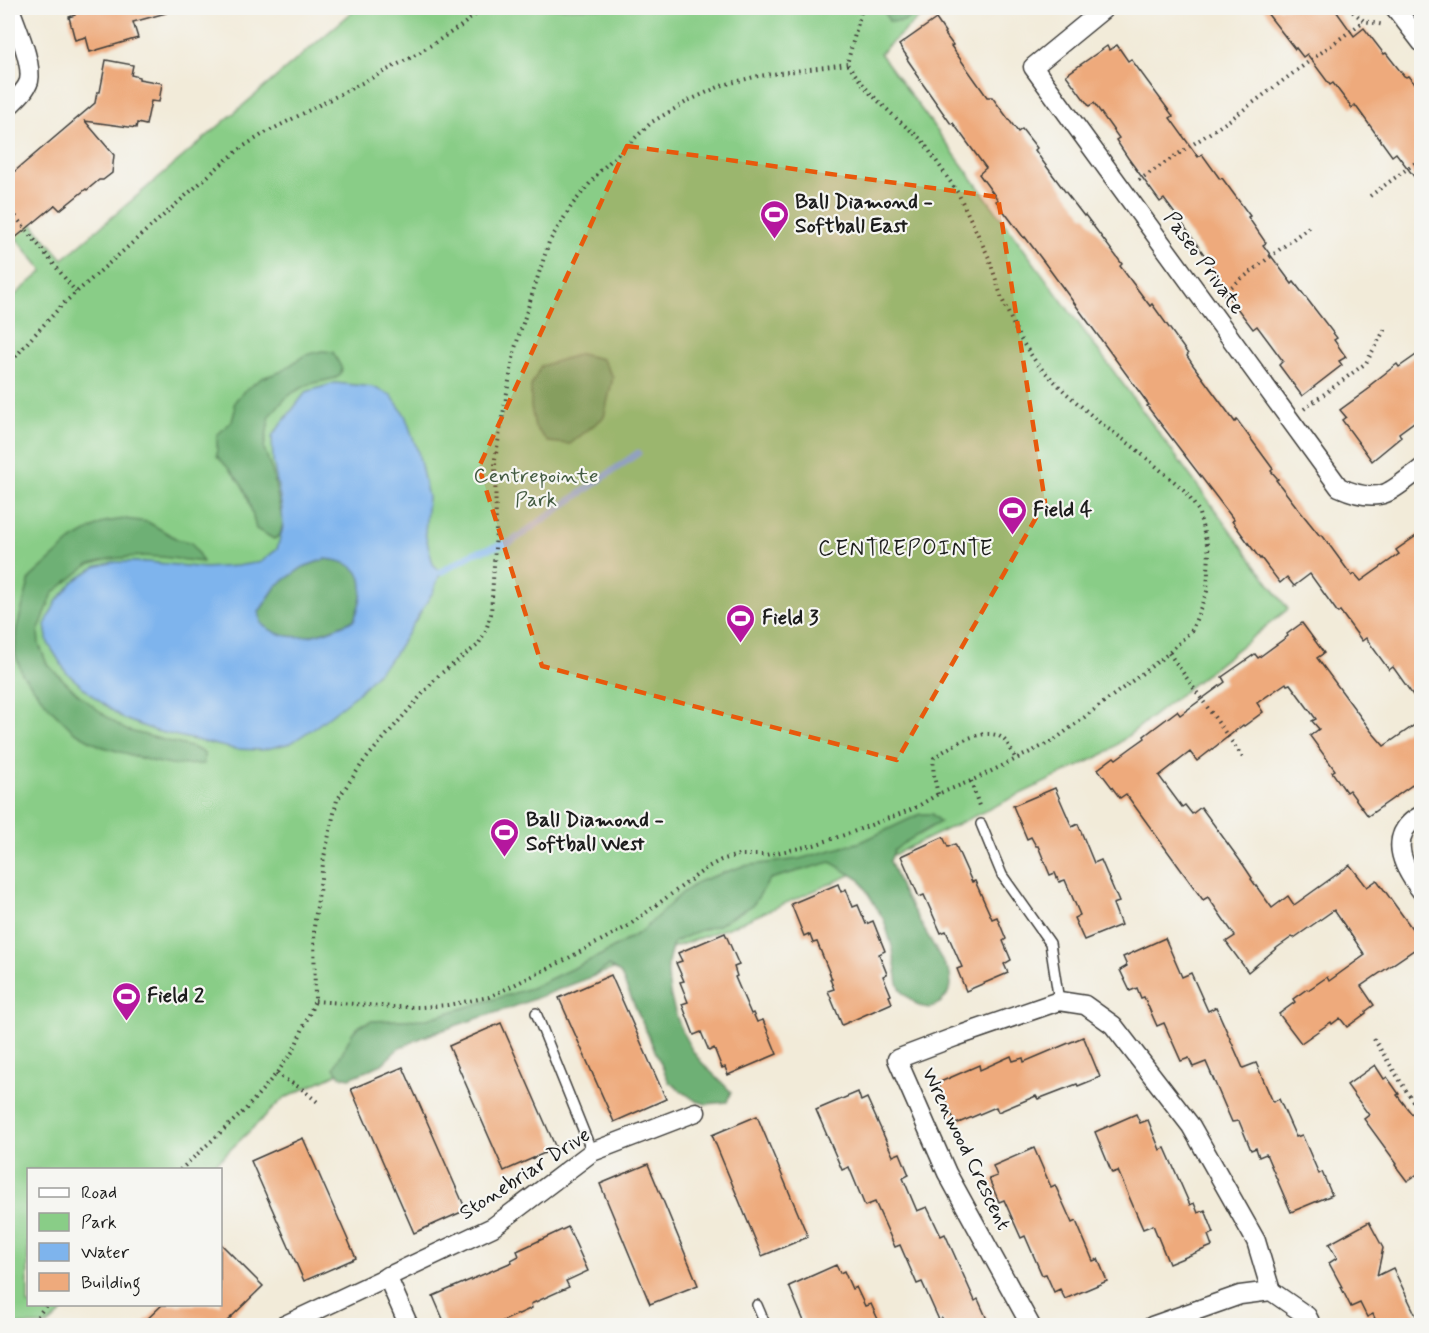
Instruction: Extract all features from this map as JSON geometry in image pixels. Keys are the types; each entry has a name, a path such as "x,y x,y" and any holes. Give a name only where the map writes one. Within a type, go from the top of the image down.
{"street":[{"path":"8,107 18,98 28,82 28,61 10,8"},
{"name":"Paseo Private","path":"1105,8 1033,67 1339,487 1372,496 1386,493 1422,468"},
{"path":"1400,14 1422,43"},
{"path":"1422,815 1408,824 1400,849 1406,870 1422,892"},
{"path":"1059,1001 1085,1005 1113,1025 1191,1126 1256,1241 1271,1291 1307,1316 1311,1326"},
{"name":"Wrenwood Crescent","path":"1031,1326 947,1173 897,1059 955,1036 1059,1001"},
{"name":"Stonebriar Drive","path":"283,1326 493,1227 592,1152 696,1112"},
{"path":"387,1276 410,1326"},
{"path":"1152,1326 1239,1295 1271,1291"}],"lane":[{"path":"981,824 1002,875 1050,943 1059,1001"},
{"path":"536,1013 592,1152"},
{"path":"757,1305 766,1326"}],"path":[{"path":"8,366 63,304 244,146 414,56 461,26 484,8"},
{"path":"847,64 862,8"},
{"path":"1348,8 1364,21 1382,25 1400,14"},
{"path":"1123,190 1231,119 1364,21"},
{"path":"182,1168 245,1110 276,1074 292,1051 315,1001 314,927 324,857 338,800 364,761 439,675 478,645 486,630 491,614 496,532 495,459 515,348 549,242 572,205 600,171 652,122 690,100 723,85 758,76 847,64"},
{"path":"315,1001 422,1007 448,1005 489,997 628,926 708,867 721,860 738,855 766,855 850,833 915,808 938,794 971,781 1053,741 1169,653 1192,630 1207,591 1209,552 1198,510 1184,490 1131,445 1100,423 1038,365 1019,337 1002,299 989,258 958,193 922,140 870,93 847,64"},
{"path":"1370,195 1422,158"},
{"path":"8,207 76,292"},
{"path":"1207,305 1310,226"},
{"path":"1290,419 1366,363 1385,329"},
{"path":"1169,653 1244,759"},
{"path":"938,794 932,766 934,758 944,750 968,738 994,734 1006,741 1016,759"},
{"path":"971,781 980,807 981,824"},
{"path":"1374,1039 1422,1116"},
{"path":"276,1074 302,1089 320,1104"},
{"path":"30,1326 46,1306"}],"highlighted area":[{"path":"627,146 998,197 1045,502 897,760 542,666 479,467"}],"green space":[{"name":"Centrepointe Park","path":"357,8 930,8 880,53 1288,609 1106,753 864,869 733,926 385,1051 283,1099 211,1168 27,1168 27,1306 69,1306 48,1325 8,1325 8,301 43,271 8,228 8,196 63,259"},
{"path":"884,8 922,8 907,19 895,22 889,21"},
{"path":"322,351 333,352 342,369 340,375 310,384 294,392 270,415 264,448 273,474 283,523 280,535 274,539 256,529 242,486 217,456 217,435 232,421 236,400 244,391 262,378 280,372 305,355"},
{"path":"580,354 602,359 613,377 604,417 570,444 548,442 535,427 531,407 531,386 541,366"},
{"path":"125,519 148,522 177,539 192,543 203,562 140,556 109,559 88,565 53,593 38,632 39,644 47,664 78,694 107,717 126,730 194,748 204,753 204,764 172,765 151,761 100,746 73,731 50,708 22,674 15,653 16,631 30,578 72,540 104,522"},
{"path":"325,559 350,565 357,570 361,578 361,596 354,620 318,634 294,637 271,631 260,623 259,612 276,586 303,567"},
{"path":"920,814 932,814 940,822 902,844 894,851 890,861 902,891 950,974 951,985 947,995 940,1003 929,1008 919,1006 903,993 898,984 893,950 884,920 860,880 831,862 770,879 753,905 718,925 698,931 673,943 668,961 668,977 676,1015 686,1039 698,1058 731,1092 727,1102 706,1104 696,1101 669,1082 620,973 609,966 591,977 513,1007 429,1034 398,1049 382,1064 350,1078 340,1076 334,1068 353,1032 361,1025 371,1021 427,1019 531,988 603,954 642,931 682,893 700,881 743,866 799,859 861,842"}],"water":[{"path":"335,383 373,387 391,395 405,415 418,452 428,497 425,533 433,564 441,572 433,592 394,655 357,694 291,743 262,750 234,749 156,731 124,719 66,672 48,643 45,625 56,602 73,582 95,567 113,562 147,562 205,568 237,566 261,562 277,549 283,527 273,461 272,436 306,392","holes":["325,559 339,561 356,570 360,578 361,596 354,620 319,634 295,637 272,631 261,623 259,612 276,586 303,567"]}],"building":[{"path":"73,8 165,8 166,13 133,22 138,38 90,52 86,37 75,40 69,17 75,15"},
{"path":"1263,8 1334,8 1354,36 1364,28 1404,76 1408,76 1415,84 1422,80 1422,187 1396,153 1392,156 1355,105 1352,108 1333,83 1330,85 1307,54 1303,57 1295,49"},
{"path":"936,19 953,45 951,46 987,97 992,97 1018,132 1022,129 1037,148 1035,150 1041,159 1122,264 1120,266 1150,306 1152,304 1235,422 1237,420 1273,469 1271,471 1278,479 1276,480 1320,536 1322,535 1352,576 1355,574 1361,581 1399,554 1396,550 1422,532 1422,708 1393,667 1389,670 1366,638 1362,641 1310,574 1294,586 1287,577 1280,583 1147,406 1149,405 1044,262 996,201 998,200 979,174 986,168 953,123 951,124 915,73 899,45"},
{"path":"1117,45 1128,61 1131,59 1173,116 1170,118 1198,157 1202,154 1220,179 1222,178 1250,216 1248,217 1266,243 1263,245 1337,338 1334,340 1346,357 1339,361 1342,365 1302,396 1279,365 1283,361 1257,326 1253,329 1230,299 1209,267 1212,266 1164,199 1160,202 1128,158 1116,140 1119,138 1094,103 1089,106 1066,75 1107,46 1109,50"},
{"path":"106,60 133,65 131,75 139,79 162,83 159,102 151,101 146,125 137,123 136,128 85,121 114,155 112,173 86,189 60,210 55,205 8,244 8,177 95,103 97,92 100,92"},
{"path":"1422,351 1422,416 1399,433 1401,437 1372,461 1342,420 1346,417 1340,410 1397,364 1399,367"},
{"path":"1302,623 1324,653 1317,658 1384,746 1422,720 1422,778 1368,816 1349,790 1346,792 1332,772 1335,770 1310,736 1319,729 1312,721 1316,719 1290,684 1286,683 1257,703 1263,712 1197,761 1190,752 1159,776 1182,807 1185,805 1192,814 1201,807 1272,908 1288,896 1294,905 1350,865 1367,887 1377,880 1416,934 1414,935 1421,945 1361,986 1374,1005 1366,1013 1347,1027 1340,1018 1332,1024 1331,1022 1301,1043 1279,1014 1295,1002 1293,999 1307,989 1327,977 1329,981 1365,955 1334,910 1278,947 1248,972 1226,942 1235,936 1208,897 1203,900 1126,794 1120,798 1098,769 1145,738 1144,736 1177,711 1180,715 1225,682 1222,677 1255,654 1258,658"},
{"path":"1055,788 1072,827 1078,824 1094,863 1101,860 1119,902 1113,904 1121,925 1084,940 1074,918 1080,915 1065,880 1059,882 1055,873 1050,875 1038,846 1031,837 1027,839 1013,806"},
{"path":"943,837 948,847 955,844 992,919 997,917 1011,960 1004,964 1008,973 966,991 957,969 962,967 946,931 941,933 924,895 919,897 901,856"},
{"path":"838,884 841,892 846,889 853,907 858,905 866,924 873,921 885,951 879,954 887,974 883,976 892,1003 842,1025 828,991 834,989 830,979 832,979 817,942 813,943 808,934 804,936 791,904"},
{"path":"725,933 739,965 734,967 737,976 735,977 751,1014 753,1013 757,1022 763,1020 777,1054 728,1075 725,1067 722,1068 714,1048 709,1051 701,1032 694,1035 682,1004 688,1002 680,982 684,981 676,963 682,961 678,953"},
{"path":"1165,938 1182,977 1191,973 1208,1011 1216,1007 1243,1068 1256,1063 1273,1102 1279,1099 1296,1137 1302,1135 1319,1174 1322,1172 1332,1195 1291,1212 1266,1154 1259,1157 1256,1148 1251,1150 1239,1121 1232,1122 1206,1062 1193,1067 1189,1058 1181,1061 1164,1023 1157,1026 1144,997 1141,998 1137,988 1130,991 1120,970 1127,966 1123,957"},
{"path":"611,975 666,1099 614,1122 559,998"},
{"path":"501,1023 556,1148 504,1171 449,1046"},
{"path":"1083,1037 1100,1077 1038,1099 1036,1096 998,1112 996,1107 956,1124 938,1083 979,1065 980,1070 1011,1056 1013,1061 1023,1058 1024,1062"},
{"path":"1375,1065 1384,1079 1387,1077 1399,1094 1397,1095 1422,1127 1422,1171 1407,1181 1364,1119 1369,1115 1347,1085"},
{"path":"403,1067 466,1210 414,1233 351,1089"},
{"path":"858,1092 861,1101 867,1098 893,1156 900,1153 909,1175 903,1178 917,1211 927,1207 941,1236 945,1234 975,1301 978,1299 990,1326 945,1326 942,1318 939,1320 922,1282 917,1284 900,1245 895,1247 875,1202 865,1206 849,1167 842,1170 816,1110"},
{"path":"1136,1114 1140,1123 1148,1120 1160,1150 1165,1148 1190,1205 1194,1203 1198,1213 1205,1210 1214,1233 1208,1235 1212,1246 1169,1264 1153,1225 1143,1229 1118,1171 1112,1173 1095,1132"},
{"path":"757,1116 808,1237 762,1256 712,1135"},
{"path":"303,1138 356,1258 304,1281 251,1161"},
{"path":"1034,1148 1051,1187 1055,1185 1072,1223 1076,1221 1093,1261 1098,1259 1107,1281 1065,1299 1060,1289 1054,1292 1046,1274 1042,1275 1025,1236 1021,1238 1004,1200 999,1202 989,1179 997,1176 993,1166"},
{"path":"648,1164 698,1285 650,1304 600,1184"},
{"path":"1369,1222 1383,1248 1377,1276 1393,1268 1421,1326 1378,1326 1373,1314 1367,1317 1360,1303 1351,1307 1329,1263 1337,1258 1329,1244"},
{"path":"568,1227 588,1271 566,1281 569,1287 531,1304 532,1308 492,1326 446,1326 433,1296 512,1262 511,1260 519,1256 517,1251"},
{"path":"222,1245 263,1286 222,1326 140,1326 161,1306 222,1306"},
{"path":"836,1265 840,1273 844,1271 852,1289 856,1287 865,1306 871,1304 881,1326 806,1326 789,1286"}],"waterway":[{"path":"441,572 474,553 511,542 638,453"}],"place":[{"name":"Ball Diamond - Softball East","path":"774,240"},
{"name":"Field 4","path":"1012,536"},
{"name":"Field 3","path":"741,644"},
{"name":"Ball Diamond - Softball West","path":"505,858"},
{"name":"Field 2","path":"126,1022"}],"district":[{"name":"CENTREPOINTE","path":"906,549"}]}
